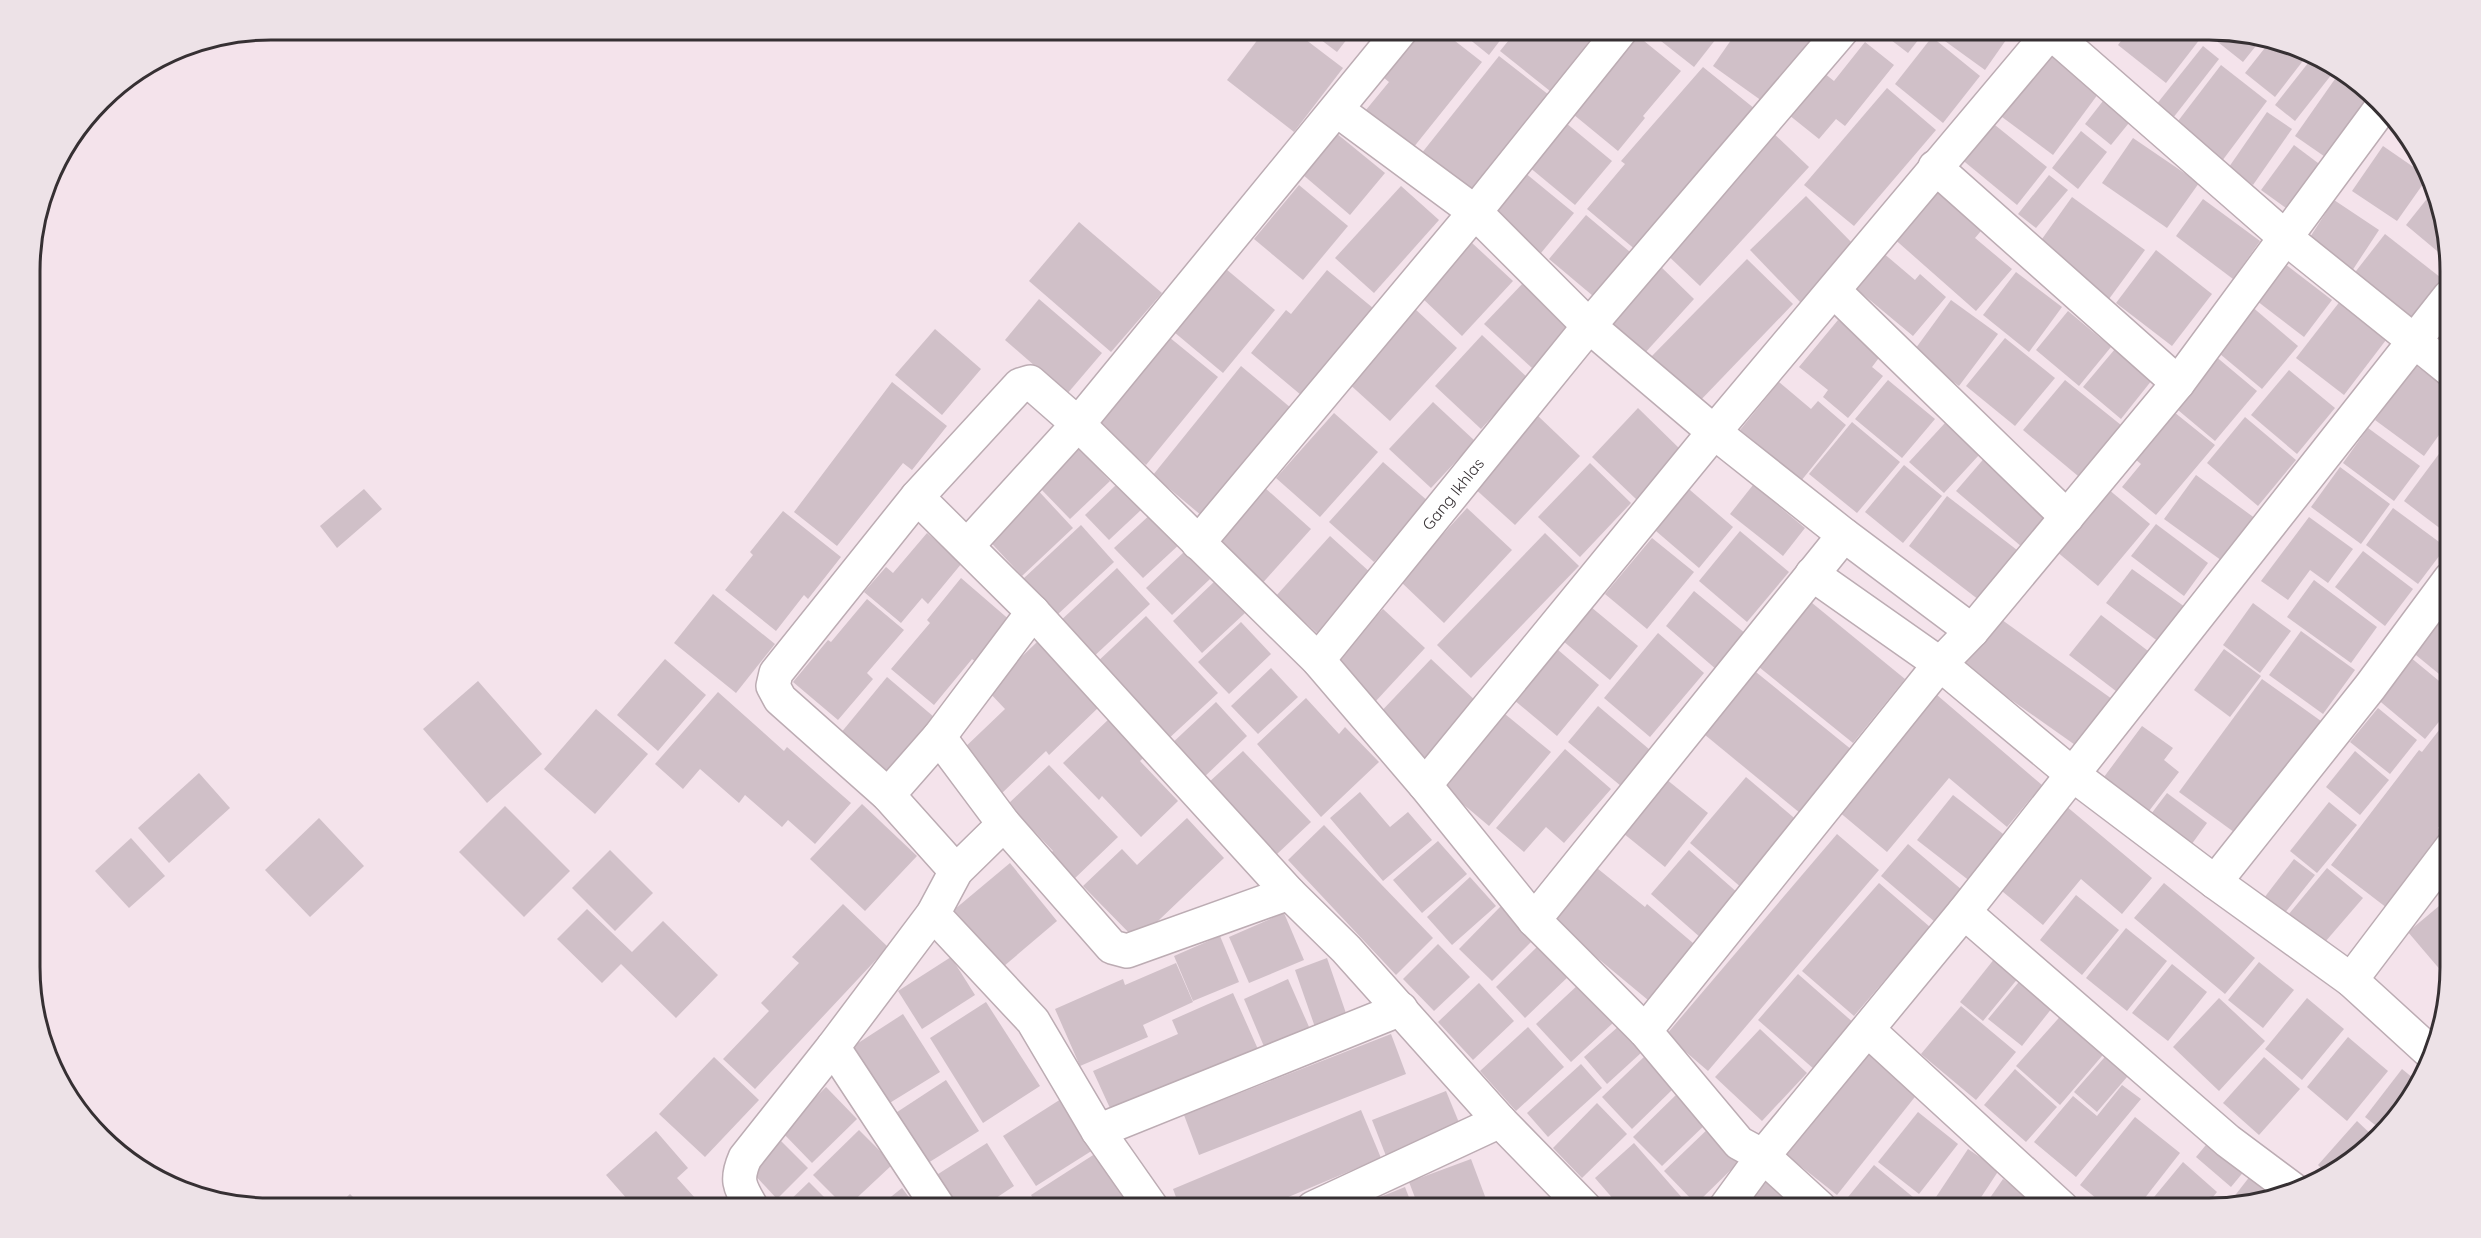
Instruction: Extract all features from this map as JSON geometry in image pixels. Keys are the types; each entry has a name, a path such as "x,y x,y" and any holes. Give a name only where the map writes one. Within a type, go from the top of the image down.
{"street":[{"path":"967,546 1078,424 1393,40"},
{"path":"1198,543 1475,212 1613,40"},
{"name":"Gang Ikhlas","path":"1318,660 1589,326 1833,40"},
{"path":"1425,785 1714,432 2042,40"},
{"path":"2061,40 2286,238 2440,362"},
{"path":"1337,110 1475,212 1589,326 1714,432 1844,535 1972,631"},
{"path":"1645,1031 1940,664 1972,631 2178,383 2377,113"},
{"path":"1935,167 2178,383"},
{"path":"1834,291 2067,517"},
{"path":"1732,1198 1763,1156 1964,912 2440,308"},
{"path":"956,871 888,795 780,699 773,686 776,673 918,497 1020,385 1030,382 1078,424 1318,660 1425,785 1534,920 1645,1031 1739,1143 1763,1156 1809,1198"},
{"path":"918,497 1033,612 1288,893 1401,1009 1500,1120 1576,1198"},
{"path":"1534,920 1844,535"},
{"path":"1812,574 1940,664 2072,774 2351,980 2425,1048"},
{"path":"2216,882 2370,687 2440,592"},
{"path":"888,795 939,737 1033,612"},
{"path":"939,737 1004,824 1112,947 1127,951 1288,893"},
{"path":"746,1198 738,1174 745,1158 933,914 956,871 1004,824"},
{"path":"2351,980 2440,863"},
{"path":"1964,912 2228,1141 2286,1184"},
{"path":"933,914 1033,1021 1098,1131 1145,1198"},
{"path":"1098,1131 1401,1009"},
{"path":"1869,1030 2050,1198"},
{"path":"832,1047 932,1198"},
{"path":"1334,1198 1500,1120"}],"building":[{"path":"1257,40 1306,40 1343,68 1294,132 1227,80"},
{"path":"1321,40 1346,40 1337,52"},
{"path":"1410,40 1454,40 1482,62 1409,153 1361,116 1389,82 1383,77"},
{"path":"1470,40 1500,40 1489,55"},
{"path":"1509,40 1590,40 1550,91 1500,51"},
{"path":"1626,40 1643,40 1681,71 1643,116 1645,118 1618,151 1568,110"},
{"path":"1660,40 1715,40 1694,67"},
{"path":"1731,40 1816,40 1769,106 1713,66"},
{"path":"1891,40 1918,40 1908,53"},
{"path":"1930,40 1936,40 1980,76 1943,123 1895,84"},
{"path":"1944,40 2006,40 1985,70"},
{"path":"2122,40 2199,40 2166,83 2118,45"},
{"path":"2216,40 2256,45 2243,62"},
{"path":"1865,42 1894,65 1845,126 1836,119 1819,139 1784,111 1819,69 1834,81"},
{"path":"2048,45 2104,86 2053,155 1998,114"},
{"path":"2203,46 2219,59 2173,118 2156,105"},
{"path":"2265,47 2303,60 2275,97 2245,73"},
{"path":"1499,56 1549,95 1473,196 1421,154"},
{"path":"2308,63 2331,75 2295,121 2275,105"},
{"path":"2221,65 2267,101 2222,161 2175,125"},
{"path":"1703,67 1755,109 1637,251 1587,209 1625,164 1621,161"},
{"path":"2335,79 2370,105 2331,161 2295,136"},
{"path":"1887,88 1936,130 1854,226 1804,185"},
{"path":"2110,92 2137,113 2111,145 2085,124"},
{"path":"2267,112 2292,129 2253,185 2229,167"},
{"path":"1560,118 1612,161 1575,205 1523,162"},
{"path":"1990,121 2047,167 2017,205 1960,158"},
{"path":"1769,129 1809,167 1700,286 1661,249"},
{"path":"2081,131 2107,152 2078,189 2052,168"},
{"path":"1336,133 1385,173 1350,215 1302,174"},
{"path":"2133,138 2199,183 2167,228 2102,183"},
{"path":"2294,145 2326,169 2293,213 2261,190"},
{"path":"2383,146 2416,169 2423,184 2397,221 2352,191"},
{"path":"1518,167 1574,213 1541,253 1486,207"},
{"path":"2049,175 2068,190 2036,228 2018,214"},
{"path":"1936,182 1986,225 1975,238 2012,269 1976,311 1891,236"},
{"path":"1299,185 1348,226 1303,280 1254,239"},
{"path":"1401,186 1439,220 1374,293 1335,258"},
{"path":"1806,196 1857,248 1801,303 1750,250"},
{"path":"2072,197 2145,250 2109,299 2037,246"},
{"path":"2428,198 2433,212 2440,253 2406,225"},
{"path":"2203,199 2260,241 2233,279 2176,236"},
{"path":"2334,200 2379,230 2350,274 2305,245"},
{"path":"1586,215 1636,257 1599,301 1549,259"},
{"path":"1079,222 1162,293 1111,352 1029,281"},
{"path":"2385,234 2440,277 2440,287 2408,327 2349,280"},
{"path":"1471,242 1513,281 1462,336 1420,296"},
{"path":"2156,250 2212,294 2172,346 2116,303"},
{"path":"1882,252 1915,280 1920,274 1946,297 1913,336 1853,286"},
{"path":"1747,259 1793,304 1697,404 1650,358"},
{"path":"1657,263 1694,299 1644,354 1606,318"},
{"path":"2285,264 2332,300 2304,337 2257,301"},
{"path":"1226,269 1275,310 1223,373 1174,332"},
{"path":"1327,270 1373,308 1301,395 1251,353 1286,310 1291,314"},
{"path":"2016,272 2062,307 2029,352 1983,315"},
{"path":"1525,281 1572,325 1532,368 1484,324"},
{"path":"1039,299 1102,353 1067,394 1005,340"},
{"path":"1951,300 1998,334 1959,386 1913,352"},
{"path":"2341,300 2389,336 2344,395 2296,358"},
{"path":"2250,305 2298,346 2262,389 2214,349"},
{"path":"1414,308 1457,348 1390,421 1346,381"},
{"path":"2068,311 2111,347 2079,386 2036,350"},
{"path":"1838,320 1881,355 1872,367 1883,376 1848,418 1823,397 1828,390 1799,367"},
{"path":"935,329 981,369 942,415 895,375"},
{"path":"1482,335 1528,378 1481,429 1435,386"},
{"path":"1169,337 1218,377 1146,465 1093,420"},
{"path":"2005,338 2055,378 2015,426 1966,386"},
{"path":"2115,349 2152,380 2121,419 2083,387"},
{"path":"2214,355 2257,391 2215,441 2172,405"},
{"path":"2415,365 2440,383 2440,434 2424,456 2375,420"},
{"path":"1241,366 1291,408 1202,516 1153,475"},
{"path":"2289,370 2335,408 2297,454 2251,415"},
{"path":"1888,380 1935,419 1902,458 1855,419"},
{"path":"2065,380 2121,425 2078,476 2023,430"},
{"path":"892,382 947,426 912,470 903,463 837,546 794,512"},
{"path":"1779,382 1811,409 1818,401 1846,425 1797,486 1768,462 1772,456 1740,430"},
{"path":"1433,402 1475,441 1431,488 1389,449"},
{"path":"1638,408 1683,452 1637,500 1592,457"},
{"path":"2169,408 2215,445 2156,515 2122,487 2141,464 2129,454"},
{"path":"1334,413 1378,452 1320,517 1276,478"},
{"path":"1537,415 1580,456 1515,525 1472,486"},
{"path":"2245,417 2296,460 2258,506 2207,463"},
{"path":"1852,422 1900,462 1857,513 1809,474"},
{"path":"1945,423 1979,455 1944,493 1909,462"},
{"path":"2368,428 2420,466 2394,501 2343,463"},
{"path":"1079,448 1110,481 1070,519 1038,486"},
{"path":"2440,452 2440,528 2404,501"},
{"path":"1987,455 2052,512 2022,547 1956,491"},
{"path":"1383,462 1429,502 1374,562 1329,522"},
{"path":"1590,463 1631,503 1580,557 1538,517"},
{"path":"1904,465 1942,496 1903,543 1865,512"},
{"path":"2340,467 2390,504 2361,544 2311,507"},
{"path":"2196,475 2256,519 2225,563 2164,519"},
{"path":"1118,483 1142,509 1109,540 1085,515"},
{"path":"1683,484 1733,527 1699,568 1649,525"},
{"path":"1033,485 1073,528 1022,576 982,533"},
{"path":"1753,485 1805,528 1783,556 1730,514"},
{"path":"1264,487 1311,529 1259,587 1212,544"},
{"path":"364,489 382,509 337,548 320,526"},
{"path":"2108,489 2150,524 2098,586 2056,551"},
{"path":"1947,496 2017,550 1979,600 1909,546"},
{"path":"1467,508 1512,550 1444,623 1400,581"},
{"path":"2393,508 2440,543 2440,555 2418,584 2366,545"},
{"path":"783,511 841,557 808,599 804,595 776,631 725,590 753,555 750,552"},
{"path":"1153,512 1182,542 1143,578 1114,548"},
{"path":"2309,517 2353,549 2328,583 2310,570 2288,600 2261,581"},
{"path":"2156,524 2208,563 2184,596 2131,556"},
{"path":"1081,525 1114,562 1057,615 1023,579"},
{"path":"1740,531 1789,572 1747,622 1699,581"},
{"path":"927,533 962,563 928,604 922,598 901,623 864,592 886,567 893,573"},
{"path":"1545,533 1579,566 1471,678 1437,645"},
{"path":"1330,536 1372,574 1318,634 1276,596"},
{"path":"1652,538 1694,572 1647,629 1605,594"},
{"path":"2363,551 2413,589 2385,626 2335,587"},
{"path":"1184,552 1210,579 1172,615 1146,588"},
{"path":"1117,568 1150,604 1090,660 1057,624"},
{"path":"2132,569 2185,607 2159,642 2106,603"},
{"path":"961,578 1012,622 977,663 972,659 934,705 891,669 930,623 927,620"},
{"path":"2314,580 2377,627 2351,663 2287,617"},
{"path":"1215,581 1245,613 1202,653 1173,621"},
{"path":"1694,591 1746,634 1717,670 1666,626"},
{"path":"713,594 775,644 736,693 674,643"},
{"path":"1806,598 1905,679 1853,743 1754,663"},
{"path":"867,599 904,630 867,673 873,679 838,720 793,682 828,640 831,642"},
{"path":"2253,603 2291,631 2260,673 2223,645"},
{"path":"1591,607 1638,646 1610,680 1563,641"},
{"path":"1383,609 1425,648 1375,702 1333,662"},
{"path":"2101,615 2156,657 2125,698 2069,655"},
{"path":"2440,615 2440,675 2411,651"},
{"path":"1146,616 1218,693 1166,741 1094,665"},
{"path":"1998,617 2112,699 2078,747 1963,666"},
{"path":"1241,622 1271,654 1229,694 1198,662"},
{"path":"2301,631 2355,670 2323,714 2269,675"},
{"path":"1658,633 1704,673 1650,737 1604,698"},
{"path":"1037,642 1099,707 1049,755 1046,751 1001,794 960,752 1005,709 987,690"},
{"path":"1557,649 1599,685 1557,736 1514,700"},
{"path":"2224,649 2261,676 2230,717 2194,690"},
{"path":"2410,657 2440,682 2440,720 2425,739 2376,698"},
{"path":"665,659 706,695 658,751 617,715"},
{"path":"1431,659 1478,703 1421,763 1375,718"},
{"path":"1271,668 1298,697 1258,734 1231,706"},
{"path":"1751,668 1852,750 1800,813 1699,730"},
{"path":"887,677 934,717 887,774 840,734"},
{"path":"2262,679 2321,721 2238,835 2179,792"},
{"path":"478,681 542,754 487,803 423,729"},
{"path":"718,692 784,751 787,747 851,803 815,844 788,820 782,827 745,795 739,803 700,769 683,789 655,764"},
{"path":"1937,695 2042,785 2007,827 1949,778 1887,852 1838,811"},
{"path":"1306,698 1339,734 1345,727 1379,762 1321,817 1257,744"},
{"path":"1216,702 1247,736 1200,781 1168,747"},
{"path":"1598,706 1656,755 1627,791 1568,742"},
{"path":"2378,708 2417,740 2390,774 2350,742"},
{"path":"596,709 648,754 595,814 544,769"},
{"path":"1505,714 1551,752 1489,826 1445,789"},
{"path":"1110,718 1146,755 1140,761 1178,801 1141,837 1102,796 1099,800 1063,763"},
{"path":"2142,726 2173,748 2164,760 2179,772 2149,811 2104,777"},
{"path":"2440,729 2440,826 2438,828 2440,839 2387,908 2331,865 2419,750 2422,752"},
{"path":"1565,749 1611,789 1564,843 1546,827 1524,852 1496,828"},
{"path":"1243,751 1311,822 1276,855 1208,783"},
{"path":"2355,751 2389,780 2360,815 2326,787"},
{"path":"1049,765 1118,837 1073,880 1049,855 1053,851 1008,804"},
{"path":"199,773 230,808 169,863 138,828"},
{"path":"1661,775 1708,813 1665,867 1618,829"},
{"path":"1746,777 1799,822 1743,889 1690,843"},
{"path":"1360,792 1390,827 1408,812 1432,840 1383,881 1330,818"},
{"path":"2167,793 2207,823 2186,852 2145,822"},
{"path":"1953,795 2007,837 1971,882 1917,840"},
{"path":"2329,802 2357,825 2317,873 2290,851"},
{"path":"862,804 917,856 865,911 810,859"},
{"path":"505,806 570,871 524,917 459,852"},
{"path":"2066,806 2152,878 2122,914 2081,879 2043,925 1997,887"},
{"path":"319,818 364,866 310,917 265,870"},
{"path":"1187,818 1224,858 1137,941 1083,886 1122,849 1137,865"},
{"path":"1324,825 1433,938 1396,975 1288,860"},
{"path":"1837,834 1879,870 1708,1071 1666,1035"},
{"path":"131,838 165,876 129,908 95,871"},
{"path":"1438,841 1467,874 1422,913 1393,880"},
{"path":"1908,844 1962,890 1935,922 1881,876"},
{"path":"610,850 653,893 615,931 572,888"},
{"path":"1689,850 1739,894 1701,938 1651,894"},
{"path":"2294,859 2315,875 2284,914 2264,898"},
{"path":"1010,863 1057,921 997,972 949,914"},
{"path":"1592,864 1645,907 1647,904 1700,949 1654,1005 1548,917"},
{"path":"2327,868 2363,898 2319,949 2284,920"},
{"path":"1470,877 1496,906 1452,945 1427,917"},
{"path":"1879,883 1930,927 1854,1016 1802,971"},
{"path":"2164,883 2255,958 2225,994 2134,918"},
{"path":"2076,895 2119,930 2082,975 2040,940"},
{"path":"843,904 888,947 755,1089 723,1059 769,1011 761,1003 799,963 792,957"},
{"path":"2440,905 2440,970 2408,932"},
{"path":"1501,906 1534,939 1492,981 1459,949"},
{"path":"587,909 632,952 663,921 718,975 676,1018 621,964 602,983 557,939"},
{"path":"1284,913 1304,960 1249,983 1229,937"},
{"path":"2126,928 2167,961 2127,1011 2086,978"},
{"path":"1220,936 1239,982 1193,1001 1174,956"},
{"path":"1438,944 1470,977 1434,1011 1403,979"},
{"path":"1540,944 1570,975 1525,1018 1496,987"},
{"path":"951,957 975,995 922,1029 898,991"},
{"path":"1327,958 1348,1019 1316,1030 1295,970"},
{"path":"1995,958 2019,977 1983,1021 1960,1002"},
{"path":"2259,962 2294,990 2263,1028 2228,1000"},
{"path":"1176,963 1193,1002 1143,1025 1148,1037 1080,1066 1055,1009 1123,979 1125,985"},
{"path":"2172,964 2207,992 2168,1041 2132,1013"},
{"path":"1798,974 1855,1024 1815,1070 1758,1020"},
{"path":"2023,977 2056,1003 2022,1046 1988,1019"},
{"path":"1288,979 1313,1036 1268,1056 1244,999"},
{"path":"1479,983 1514,1021 1473,1060 1438,1022"},
{"path":"1579,984 1614,1022 1571,1062 1536,1024"},
{"path":"1233,993 1261,1056 1115,1119 1093,1071 1178,1034 1172,1020"},
{"path":"2219,998 2265,1041 2219,1091 2173,1047"},
{"path":"2307,998 2344,1029 2302,1080 2265,1049"},
{"path":"986,1002 1040,1086 983,1123 930,1038"},
{"path":"1961,1006 2016,1052 1976,1100 1921,1054"},
{"path":"2065,1011 2108,1049 2060,1105 2016,1066"},
{"path":"903,1014 940,1072 888,1104 852,1047"},
{"path":"1619,1026 1642,1052 1607,1084 1584,1057"},
{"path":"1528,1027 1564,1067 1516,1111 1480,1071"},
{"path":"1760,1029 1807,1073 1762,1121 1715,1077"},
{"path":"1391,1034 1406,1074 1199,1155 1184,1115"},
{"path":"2348,1037 2388,1071 2347,1121 2307,1087"},
{"path":"1864,1042 1922,1088 1837,1195 1779,1149"},
{"path":"2111,1050 2133,1070 2097,1112 2074,1092"},
{"path":"1645,1056 1675,1087 1632,1129 1602,1097"},
{"path":"714,1057 759,1100 705,1157 659,1114"},
{"path":"2264,1057 2300,1089 2259,1135 2223,1103"},
{"path":"1581,1064 1602,1088 1548,1137 1527,1113"},
{"path":"2015,1069 2057,1107 2026,1142 1984,1105"},
{"path":"2402,1069 2412,1077 2402,1095 2377,1126 2365,1117"},
{"path":"946,1080 979,1131 920,1168 888,1118"},
{"path":"2122,1085 2141,1099 2076,1177 2034,1142 2073,1096 2097,1116"},
{"path":"826,1087 857,1119 812,1163 781,1131"},
{"path":"1446,1091 1460,1125 1388,1161 1372,1120"},
{"path":"1680,1091 1709,1121 1662,1166 1633,1137"},
{"path":"1061,1099 1093,1150 1036,1186 1003,1136"},
{"path":"1597,1103 1627,1134 1582,1178 1553,1148"},
{"path":"1361,1110 1381,1158 1286,1198 1176,1198 1173,1189"},
{"path":"1918,1112 1958,1144 1919,1194 1878,1162"},
{"path":"2135,1117 2180,1153 2145,1198 2096,1198 2080,1185"},
{"path":"2357,1121 2370,1133 2338,1159 2321,1168 2318,1165"},
{"path":"1712,1125 1743,1158 1702,1198 1690,1198 1664,1171"},
{"path":"859,1130 893,1164 857,1198 836,1198 813,1175"},
{"path":"656,1131 688,1168 677,1178 695,1198 626,1198 606,1175"},
{"path":"2215,1134 2250,1164 2231,1187 2196,1157"},
{"path":"781,1141 808,1168 778,1198 751,1171"},
{"path":"987,1143 1014,1186 996,1198 949,1198 935,1176"},
{"path":"1634,1143 1682,1198 1612,1198 1595,1178"},
{"path":"1968,1149 1999,1170 1981,1198 1935,1198"},
{"path":"1101,1150 1131,1198 1033,1198 1031,1195"},
{"path":"1471,1159 1486,1198 1415,1198 1409,1182"},
{"path":"2183,1162 2217,1192 2212,1198 2153,1198"},
{"path":"1874,1165 1914,1198 1847,1198"},
{"path":"1765,1168 1795,1198 1743,1198"},
{"path":"2254,1171 2275,1188 2269,1190 2234,1196"},
{"path":"2003,1179 2030,1198 1990,1198"},
{"path":"809,1182 825,1198 792,1198"},
{"path":"1405,1187 1409,1198 1378,1198"},
{"path":"902,1188 910,1198 890,1198"}]}
